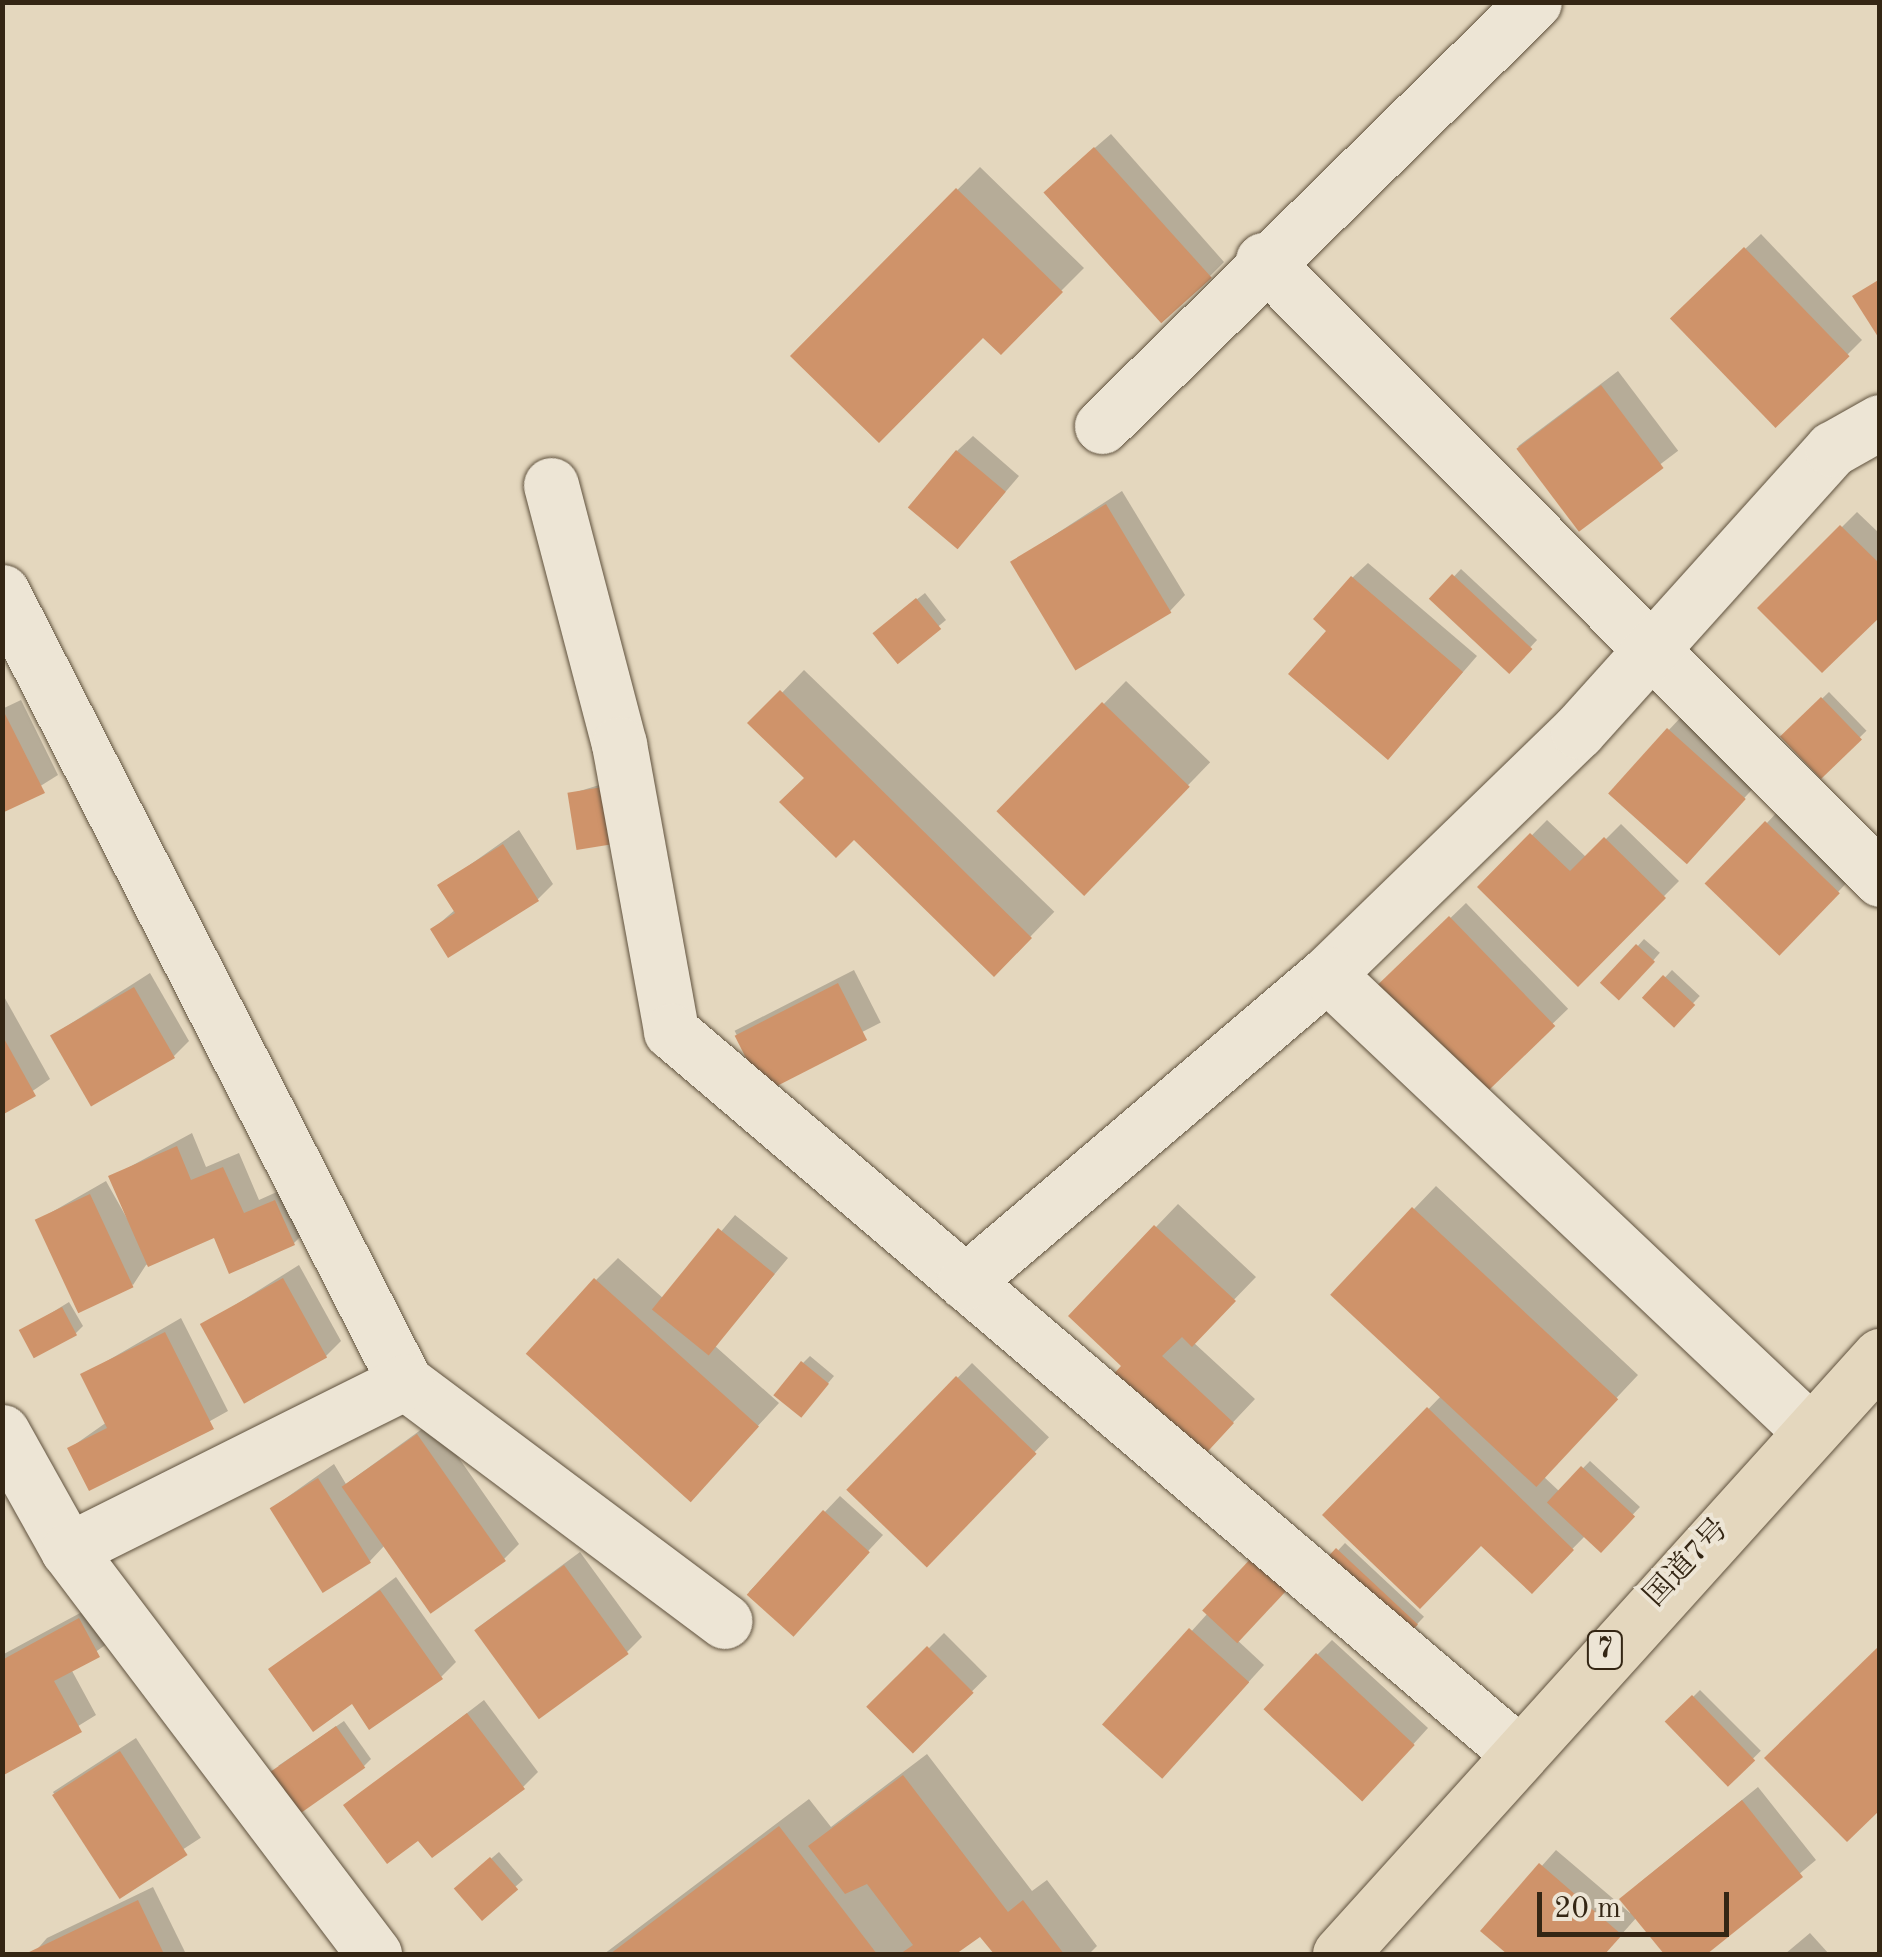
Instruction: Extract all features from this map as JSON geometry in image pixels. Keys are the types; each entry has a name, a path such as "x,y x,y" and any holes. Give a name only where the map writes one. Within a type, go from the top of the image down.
{"highway":[{"name":"国道7号","path":"1340,1954 1516,1751 1880,1356"}],"street":[{"path":"1102,426 1263,260 1534,2"},
{"path":"1263,260 1880,879"},
{"path":"965,1282 1327,974 1469,844 1832,448 1880,422"},
{"path":"551,485 619,744 672,1031 1516,1751"},
{"path":"2,592 406,1382 724,1622"},
{"path":"1327,974 1808,1430"},
{"path":"68,1550 406,1382"},
{"path":"2,1432 68,1550 374,1954"}],"building":[{"path":"1094,147 1212,278 1161,323 1043,193"},
{"path":"956,188 1063,292 1001,355 983,338 879,443 790,356"},
{"path":"1744,247 1850,356 1775,428 1670,319"},
{"path":"1880,279 1880,340 1852,296"},
{"path":"1601,385 1664,468 1579,532 1516,449"},
{"path":"956,450 1006,492 958,549 908,507"},
{"path":"1106,504 1171,613 1075,671 1010,562"},
{"path":"1840,525 1880,564 1880,617 1822,673 1757,608"},
{"path":"1452,574 1532,649 1509,674 1429,599"},
{"path":"1351,576 1463,672 1388,760 1288,674 1326,631 1313,619"},
{"path":"916,598 941,629 898,664 872,633"},
{"path":"780,690 1032,938 994,977 854,840 836,858 779,802 804,778 747,723"},
{"path":"1821,697 1862,739 1821,779 1780,737"},
{"path":"1102,702 1190,787 1084,896 996,811"},
{"path":"5,714 45,793 2,813 2,715"},
{"path":"1667,728 1746,799 1687,864 1608,793"},
{"path":"603,787 612,844 577,850 567,793"},
{"path":"1765,821 1840,893 1779,956 1705,884"},
{"path":"1530,833 1570,871 1604,837 1666,898 1578,987 1477,887"},
{"path":"503,844 539,901 448,958 430,929 455,913 437,885"},
{"path":"1449,916 1555,1026 1481,1098 1375,988"},
{"path":"1636,944 1655,962 1619,1000 1600,983"},
{"path":"1663,975 1695,1005 1674,1028 1642,998"},
{"path":"838,983 867,1040 764,1093 735,1036"},
{"path":"134,987 175,1058 91,1107 50,1036"},
{"path":"2,1035 36,1096 2,1115"},
{"path":"177,1146 191,1180 223,1167 244,1213 275,1200 295,1245 229,1274 214,1238 148,1267 108,1176"},
{"path":"90,1194 134,1287 78,1313 35,1220"},
{"path":"1412,1207 1618,1399 1536,1487 1330,1295"},
{"path":"1154,1225 1236,1301 1192,1347 1182,1337 1162,1356 1234,1423 1198,1462 1109,1379 1121,1366 1068,1316"},
{"path":"718,1228 775,1274 709,1356 652,1310"},
{"path":"283,1278 327,1358 244,1404 200,1324"},
{"path":"594,1278 759,1427 691,1502 526,1354"},
{"path":"62,1307 77,1335 34,1358 19,1330"},
{"path":"165,1332 214,1429 89,1491 67,1448 107,1428 80,1374"},
{"path":"801,1361 829,1384 801,1418 773,1395"},
{"path":"956,1376 1037,1454 927,1567 846,1490"},
{"path":"1427,1407 1574,1550 1532,1594 1481,1546 1420,1609 1322,1515"},
{"path":"417,1434 506,1561 431,1614 342,1487"},
{"path":"1581,1466 1635,1516 1601,1553 1547,1503"},
{"path":"318,1478 371,1563 323,1593 270,1508"},
{"path":"823,1510 870,1552 794,1637 747,1595"},
{"path":"1336,1548 1418,1624 1405,1638 1323,1562"},
{"path":"1254,1555 1289,1588 1237,1643 1202,1611"},
{"path":"564,1565 629,1654 539,1719 474,1630"},
{"path":"380,1590 443,1679 369,1730 352,1704 313,1732 268,1669"},
{"path":"79,1618 100,1657 54,1681 82,1732 2,1776 2,1660"},
{"path":"1189,1628 1249,1682 1162,1779 1102,1725"},
{"path":"1880,1645 1880,1810 1847,1842 1764,1758"},
{"path":"927,1646 974,1693 913,1753 866,1707"},
{"path":"1316,1653 1415,1745 1362,1801 1263,1709"},
{"path":"1692,1695 1755,1760 1728,1787 1665,1721"},
{"path":"467,1713 525,1789 432,1858 418,1841 387,1864 343,1805"},
{"path":"336,1726 365,1768 297,1815 268,1774"},
{"path":"120,1751 188,1855 120,1899 52,1795"},
{"path":"903,1775 1008,1912 1023,1900 1064,1954 994,1954 980,1937 956,1954 900,1954 913,1945 867,1884 845,1894 808,1846"},
{"path":"1742,1800 1803,1877 1707,1954 1664,1954 1619,1899"},
{"path":"779,1826 877,1954 610,1954"},
{"path":"490,1857 518,1889 482,1921 454,1888"},
{"path":"1539,1863 1622,1935 1605,1954 1507,1954 1480,1931"},
{"path":"138,1900 164,1954 25,1954"}]}
